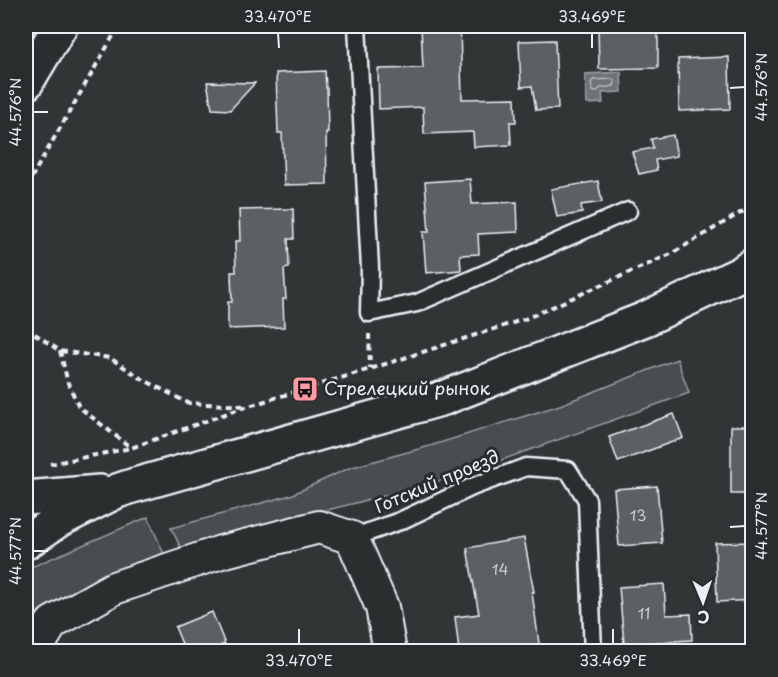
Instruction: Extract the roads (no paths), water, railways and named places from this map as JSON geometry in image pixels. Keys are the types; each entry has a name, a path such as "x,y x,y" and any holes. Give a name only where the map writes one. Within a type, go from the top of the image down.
{"main road":[{"path":"26,83 60,26"},
{"path":"26,542 57,521 117,491 444,398 645,319 753,266"},
{"path":"26,498 117,491"}],"street":[{"path":"34,651 52,623 114,588 221,552 319,527 352,538 382,607 390,651"}],"lane":[{"path":"357,26 370,268 369,313 417,303 628,211"},
{"name":"Готский проезд","path":"352,538 400,521 472,487 526,467 568,470 587,500 593,651"}],"water":[{"path":"621,72 622,92 602,93 603,103 587,104 585,74"}],"place":[{"name":"Стрелецкий рынок","path":"305,389"}]}
